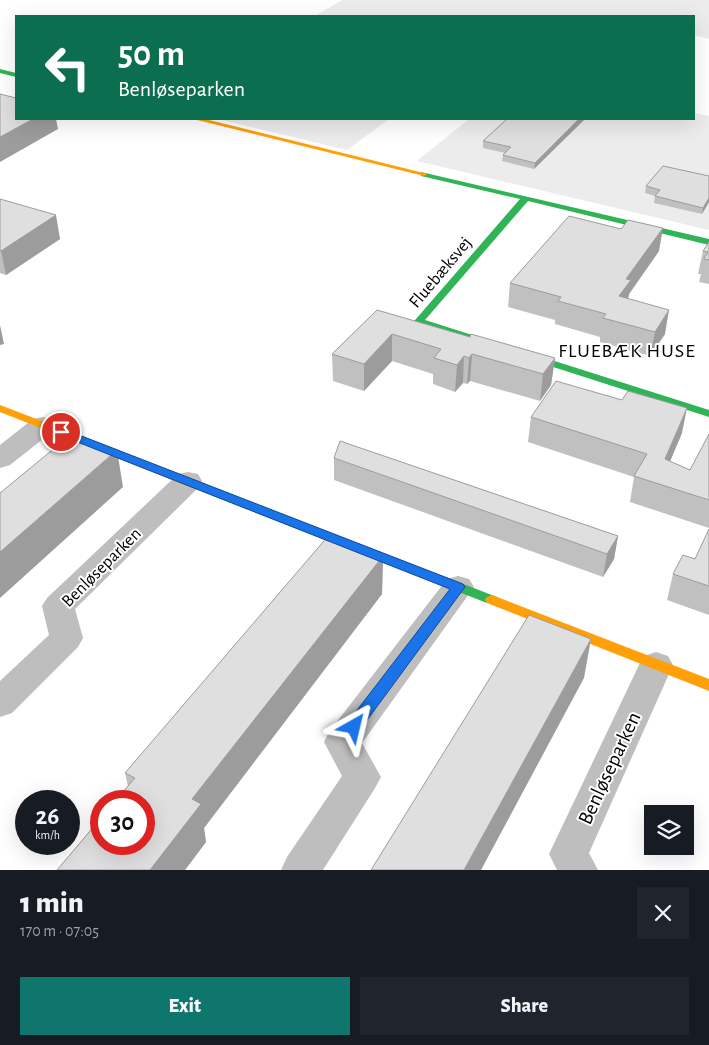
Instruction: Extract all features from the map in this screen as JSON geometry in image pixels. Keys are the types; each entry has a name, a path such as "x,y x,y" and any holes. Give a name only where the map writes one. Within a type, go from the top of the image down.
{"street":[{"path":"0,71 15,75"},
{"path":"201,120 709,242"},
{"name":"Fluebæksvej","path":"526,198 419,321 709,414"},
{"path":"0,408 709,686"},
{"path":"0,459 43,425"},
{"name":"Benløseparken","path":"0,703 66,638 58,606 188,482"},
{"path":"301,870 362,777 342,742 458,587"},
{"name":"Benløseparken","path":"578,870 569,854 656,665"}],"shaded area":[{"path":"342,0 709,0 709,39 695,35 695,15 317,15"},
{"path":"695,113 709,116 709,230 417,161 468,120 695,120"},
{"path":"222,120 388,120 347,150"}],"building":[{"path":"0,94 15,98 15,120 31,120 0,137"},
{"path":"506,120 578,120 535,163 503,155 511,147 483,141"},
{"path":"663,166 709,176 709,198 703,208 655,196 660,190 646,186"},
{"path":"0,199 56,215 1,251"},
{"path":"569,216 621,229 628,220 663,228 626,279 631,280 619,296 669,310 655,332 603,318 606,314 558,301 561,297 510,283"},
{"path":"709,242 709,260 704,259 708,252 703,251"},
{"path":"377,310 470,337 471,334 555,358 543,374 472,354 469,358 464,356 457,365 434,358 441,349 392,334 364,364 332,354"},
{"path":"556,381 622,400 628,391 687,408 665,459 690,470 709,434 709,500 634,476 647,454 531,417"},
{"path":"73,433 117,450 0,552 0,493"},
{"path":"340,441 618,536 607,554 334,458"},
{"path":"709,529 709,586 673,574 683,555 695,559"},
{"path":"329,535 383,556 192,799 201,804 150,870 57,870 70,855 80,855 80,843 90,831 90,855 155,855 155,790 125,790 135,778 125,773"},
{"path":"529,615 591,639 464,870 371,870"}],"traffic: fast":[{"path":"0,71 15,75"},
{"path":"424,174 709,242"},
{"path":"526,198 419,321 709,414"},
{"path":"207,489 492,600"}],"traffic: slow":[{"path":"201,120 424,174"},
{"path":"0,408 207,489"},
{"path":"492,600 709,685"}],"district":[{"name":"FLUEBÆK HUSE","path":"627,350"}],"route":[{"path":"61,432 458,587 354,727"}]}
